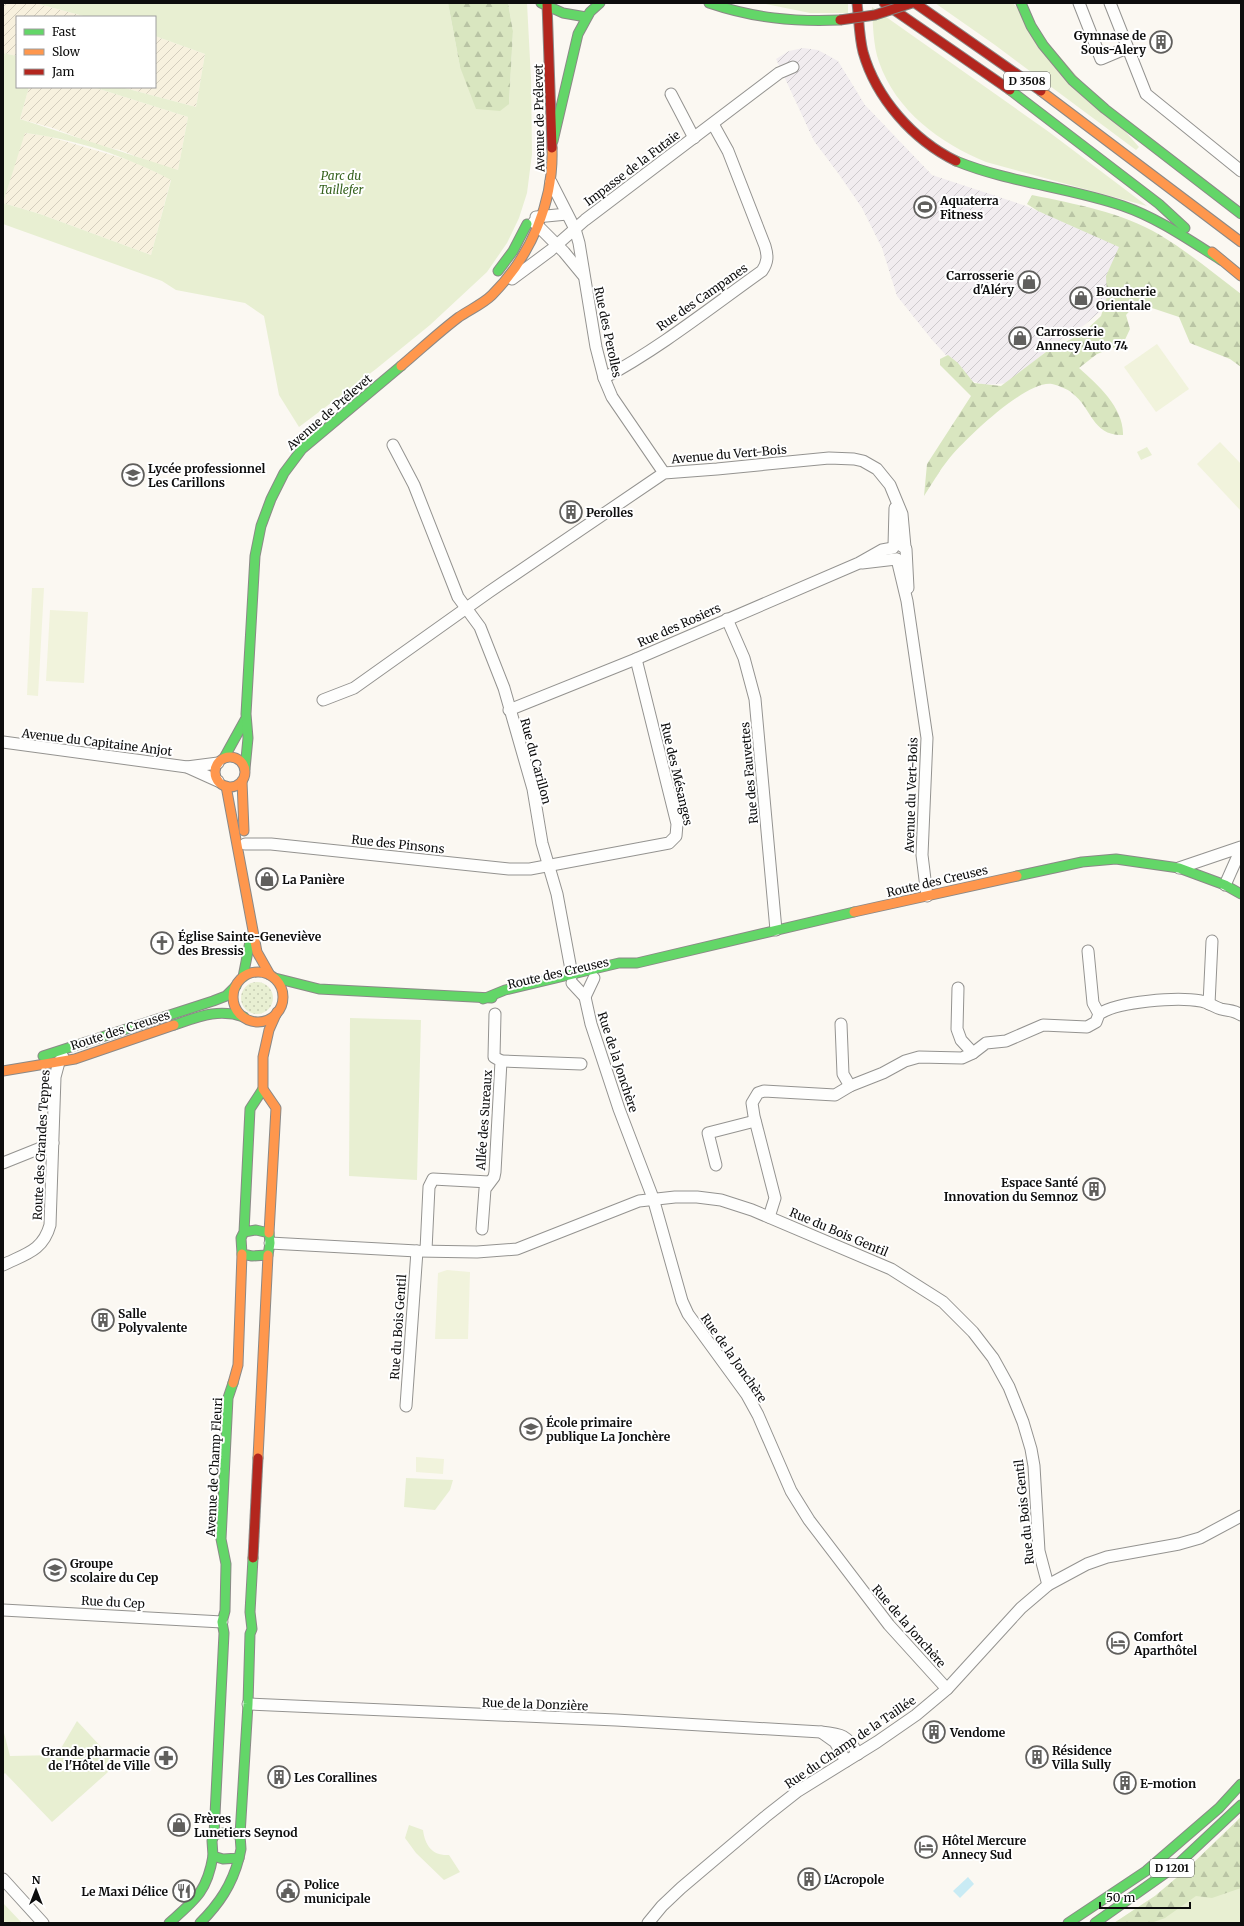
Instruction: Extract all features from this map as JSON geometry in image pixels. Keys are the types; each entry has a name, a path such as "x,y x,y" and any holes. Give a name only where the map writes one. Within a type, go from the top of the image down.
{"main road":[{"name":"Avenue de Prélevet","path":"538,3 542,134"},
{"path":"553,140 564,100 574,49 579,32 586,17 600,3"},
{"path":"709,3 756,18 805,22 840,20 875,15 912,3"},
{"path":"857,3 865,56 886,99 900,117 924,140 947,156 975,168 1012,180 1100,199 1125,207 1155,220 1221,260"},
{"name":"D 3508","path":"884,3 1013,92 1159,204 1241,276"},
{"name":"D 3508","path":"915,3 1040,90 1241,242"},
{"path":"1021,3 1040,42 1060,69 1088,96 1238,218"},
{"name":"Avenue de Prélevet","path":"492,280 513,251 551,182 553,140 545,4"},
{"path":"545,4 557,12 571,16 586,17"},
{"path":"752,5 787,15 840,20"},
{"name":"Avenue de Prélevet","path":"245,768 248,738 245,720 255,556 259,531 270,497 290,463 302,449 487,294 524,256 538,227"},
{"name":"Avenue de Prélevet","path":"221,760 245,720"},
{"path":"200,1923 220,1903 228,1890 237,1871 242,1848 240,1836 248,1704 247,1635 252,1628 250,1612 276,1108 263,1089 263,1057 270,1030 277,1012 286,1000 282,989 272,977 257,952 252,928 246,885 244,844 242,781 245,768 237,758 221,760 215,772 222,783 246,885"},
{"path":"222,783 234,786 242,781"},
{"name":"Route des Creuses","path":"572,979 619,963 637,963 776,930 1082,862 1116,859 1146,862 1179,868 1225,885 1241,894"},
{"path":"243,978 249,953 252,928"},
{"name":"Route des Creuses","path":"272,977 319,990 482,998 505,990 572,979 594,978 622,971 637,963"},
{"path":"263,1057 257,1038 247,1018 234,1003 234,992 236,986 248,974 259,972 272,977"},
{"name":"Route des Creuses","path":"3,1070 89,1040 213,1001 226,996 236,986"},
{"name":"Route des Creuses","path":"302,994 319,990"},
{"name":"Route des Creuses","path":"3,1070 59,1062 75,1058 206,1014 231,1012 247,1018"},
{"path":"247,1018 266,1020 277,1012"},
{"name":"Avenue de Champ Fleuri","path":"169,1923 200,1896 206,1886 213,1856 212,1841 214,1835 225,1625 226,1564 221,1539 228,1398 238,1365 242,1238 244,1232 250,1108 263,1089"},
{"path":"244,1232 256,1230 270,1238"},
{"path":"242,1254 255,1257 268,1255"},
{"path":"225,1625 238,1609 250,1612"},
{"name":"D 1201","path":"1068,1923 1146,1871 1219,1808 1241,1784"},
{"name":"D 1201","path":"1095,1923 1177,1865 1241,1804"},
{"path":"214,1835 227,1832 240,1836"},
{"path":"213,1856 226,1860 239,1858"}],"street":[{"path":"1079,3 1101,59 1128,48"},
{"path":"1110,3 1146,94 1241,171"},
{"name":"Impasse de la Futaie","path":"487,294 556,245 779,73 793,67"},
{"path":"671,94 694,138"},
{"name":"Rue des Campanes","path":"604,378 626,366 669,337 762,271 765,267 768,259 765,246 728,151 713,124"},
{"name":"Rue des Perolles","path":"551,182 575,229 579,243 583,276 596,347 604,378 612,397 664,473"},
{"path":"534,215 567,214"},
{"name":"Rue des Perolles","path":"534,215 538,227 583,276"},
{"name":"Rue du Carillon","path":"393,445 414,485 458,597 480,627 504,688 509,710 533,789 537,821 557,894 572,979"},
{"name":"Avenue du Vert-Bois","path":"466,607 664,473 717,470 829,458 854,459 863,461 877,469 890,485 902,514 901,555 908,566 907,601 927,738 922,855 928,896"},
{"name":"Avenue du Vert-Bois","path":"896,499 893,547 891,553 901,555"},
{"name":"Rue des Rosiers","path":"509,710 860,563 882,550 893,547"},
{"name":"Rue des Rosiers","path":"860,563 884,562 901,555"},
{"path":"323,700 354,688 466,607"},
{"name":"Rue des Fauvettes","path":"727,619 744,658 755,699 776,930"},
{"name":"Rue des Mésanges","path":"549,866 661,846 669,843 676,836 677,824 636,658"},
{"name":"Avenue du Capitaine Anjot","path":"3,742 187,767 222,783"},
{"name":"Avenue du Capitaine Anjot","path":"187,767 221,760"},
{"name":"Rue des Pinsons","path":"244,844 271,844 509,869 530,869 549,866"},
{"path":"1179,868 1241,848"},
{"path":"1225,885 1241,848"},
{"path":"1209,1004 1212,941"},
{"path":"1088,951 1093,1003 1099,1014"},
{"path":"572,979 585,997 594,978"},
{"path":"958,988 957,1029 961,1040 973,1053"},
{"name":"Rue de la Jonchère","path":"585,997 591,1024 619,1108 653,1198 672,1271 688,1314 747,1394 758,1415 790,1491 809,1520 888,1624 947,1689"},
{"path":"769,1217 775,1198 755,1121 752,1103 758,1093 764,1091 835,1095 850,1086 883,1073 905,1061 919,1057 962,1058 973,1053 986,1043 1006,1041 1043,1025 1086,1027 1096,1022 1099,1014 1106,1009 1168,999 1202,1001 1222,1010 1234,1010 1241,1015"},
{"name":"Allée des Sureaux","path":"482,1228 485,1189 494,1177 495,1172 501,1061 494,1056 495,1014"},
{"path":"841,1024 843,1074 850,1086"},
{"name":"Route des Grandes Teppes","path":"3,1265 36,1249 46,1238 50,1225 52,1143 56,1077 59,1062 67,1052 89,1040"},
{"path":"501,1061 581,1064"},
{"path":"716,1165 708,1133 755,1121"},
{"path":"3,1163 52,1143"},
{"path":"421,1250 429,1187 433,1179 489,1182"},
{"name":"Rue du Bois Gentil","path":"270,1238 421,1250 477,1252 517,1249 639,1201 653,1198 675,1197 721,1200 769,1217 892,1269 943,1302 980,1340 1007,1383 1024,1422 1034,1466 1039,1552 1048,1585"},
{"name":"Rue du Bois Gentil","path":"406,1406 421,1250"},
{"name":"Rue du Champ de la Taillée","path":"648,1923 681,1888 798,1791 858,1754 916,1715 947,1689 1020,1608 1048,1585 1087,1564 1107,1557 1179,1544 1200,1538 1241,1516"},
{"name":"Rue du Cep","path":"3,1610 225,1625"},
{"name":"Rue de la Donzière","path":"248,1704 616,1720 821,1732 838,1734 845,1737 858,1754"},
{"path":"821,1732 835,1742 846,1761"},
{"path":"3,1879 42,1923"}],"shaded area":[{"path":"3,3 35,3 83,16 16,16 16,56 3,53"},
{"path":"156,36 205,54 196,107 125,88 156,88"},
{"path":"803,48 818,50 838,61 865,105 932,175 1026,206 1121,246 1131,286 1083,326 1066,335 1008,383 985,385 969,380 933,341 897,296 882,248 862,208 814,141 776,59 789,51"},
{"path":"29,88 96,88 188,117 178,170 158,165 120,150 100,146 53,128 20,119"},
{"path":"24,133 47,136 132,161 171,179 151,255 40,214 3,203"}],"green space":[{"name":"Parc du Taillefer","path":"35,3 448,3 460,67 509,104 513,31 508,3 527,3 531,79 532,154 527,193 519,218 507,243 487,272 430,325 376,369 299,427 279,395 264,316 245,303 176,290 162,281 3,224 3,203 3,53 16,56 16,88 29,88 20,119 178,170 188,117 96,88 125,88 196,107 205,54 156,36 156,16 83,16","holes":["25,133 81,144 100,150 136,163 171,180 151,255 40,214 3,203"]},
{"path":"448,3 508,3 513,31 509,104 500,111 476,109 460,67"},
{"path":"761,3 848,3 848,13 810,13"},
{"path":"935,3 1013,3 1139,147 1136,150 995,45"},
{"path":"872,7 1049,132 1147,206 986,162 936,135 908,110 896,96 887,80 879,62 876,49"},
{"path":"1032,195 1098,210 1130,220 1145,227 1181,249 1241,294 1241,367 1230,359 1190,343 1179,317 1137,303 1126,315 1130,329 1123,344 1097,354 1079,368 1102,390 1115,406 1122,425 1123,435 1105,431 1093,420 1079,399 1068,390 1052,384 1041,385 1027,391 1012,401 967,439 945,464 924,496 927,464 971,396 940,365 940,359 948,355 958,363 974,383 1001,386 1046,352 1083,333 1101,316 1107,297 1106,276 1119,247 1038,211 1027,204"},
{"path":"1157,344 1189,389 1156,412 1124,367"},
{"path":"1220,442 1241,464 1241,511 1197,464"},
{"path":"1147,447 1152,455 1141,460 1137,452"},
{"path":"32,588 44,588 38,696 27,695"},
{"path":"50,610 88,612 84,683 46,681"},
{"path":"254,982 260,982 269,986 273,998 269,1010 260,1014 254,1014 245,1010 241,1001 241,995 245,986"},
{"path":"350,1018 421,1020 417,1180 349,1176"},
{"path":"447,1270 470,1272 468,1339 435,1339 438,1273"},
{"path":"416,1457 444,1459 443,1474 416,1472"},
{"path":"406,1478 453,1480 450,1490 435,1510 404,1507"},
{"path":"77,1721 117,1764 52,1822 5,1773 3,1775 3,1729 10,1756 57,1755"},
{"path":"1241,1817 1241,1923 1114,1923 1155,1896 1187,1869"},
{"path":"1241,1817 1241,1888 1212,1898 1196,1896 1165,1918 1151,1923 1114,1923 1155,1896 1187,1869"},
{"path":"409,1825 423,1830 430,1848 438,1854 449,1855 460,1872 444,1880 416,1853 405,1838"},
{"path":"3,1903 22,1923 3,1923"}],"water":[{"path":"968,1877 974,1884 960,1898 953,1891"}],"traffic: fast":[{"path":"541,3 563,13 586,17"},
{"path":"553,141 578,34 590,12 600,3"},
{"path":"709,3 742,12 774,18 840,20"},
{"path":"1021,3 1031,26 1043,45 1072,80 1105,109 1241,214"},
{"path":"1010,90 1159,204 1185,228"},
{"path":"956,161 997,175 1081,194 1123,206 1161,223 1221,260"},
{"path":"498,271 513,251 527,224"},
{"path":"245,769 248,738 246,714 255,556 261,526 271,499 284,473 302,449 401,366"},
{"path":"224,758 245,720"},
{"path":"1017,876 1082,862 1116,859 1179,868 1225,885 1241,894"},
{"path":"483,999 505,990 619,963 637,963 854,912"},
{"path":"243,977 251,936"},
{"path":"275,978 319,989 492,998"},
{"path":"43,1056 213,1001 226,996 236,986"},
{"path":"174,1025 217,1013 235,1014 244,1017"},
{"path":"244,1232 256,1230 269,1233 270,1243 268,1255 252,1256 242,1254 241,1238 244,1232 250,1109 263,1089"},
{"path":"214,1835 227,1832 240,1835 241,1849 239,1858 223,1859 213,1856 212,1841 214,1835 224,1633 222,1622 225,1611 226,1564 221,1539 228,1398 233,1383"},
{"path":"240,1835 248,1704 250,1634 252,1629 250,1612 253,1558"},
{"path":"1068,1923 1146,1871 1219,1808 1241,1784"},
{"path":"1095,1923 1177,1865 1241,1805"},
{"path":"169,1923 193,1901 203,1887 213,1856"},
{"path":"200,1923 224,1894 233,1877 239,1858"}],"traffic: slow":[{"path":"1041,91 1241,242"},
{"path":"401,366 459,317 492,295 518,264 537,228 544,209 552,169 552,148"},
{"path":"1212,252 1241,276"},
{"path":"230,757 241,761 245,772 241,783 230,787 219,783 215,772 219,761 230,757"},
{"path":"242,781 244,831"},
{"path":"226,786 257,952 270,975"},
{"path":"854,912 1017,876"},
{"path":"258,972 267,974 278,983 283,997 281,1006 272,1017 258,1022 249,1020 238,1011 233,997 235,988 244,977 258,972"},
{"path":"269,1233 276,1108 263,1089 263,1057 269,1030 277,1012"},
{"path":"3,1071 75,1059 174,1025"},
{"path":"233,1383 238,1365 242,1254"},
{"path":"258,1458 268,1255"}],"traffic: jam":[{"path":"547,3 552,148"},
{"path":"857,3 863,52 869,69 887,101 898,116 925,142 956,161"},
{"path":"884,3 1010,90"},
{"path":"840,20 875,15 912,3"},
{"path":"915,3 1041,91"},
{"path":"253,1558 258,1458"}],"place":[{"name":"Gymnase de Sous-Alery","path":"1161,42"},
{"name":"Aquaterra Fitness","path":"925,207"},
{"name":"Carrosserie d'Aléry","path":"1029,282"},
{"name":"Boucherie Orientale","path":"1081,298"},
{"name":"Carrosserie Annecy Auto 74","path":"1020,338"},
{"name":"Lycée professionnel Les Carillons","path":"133,475"},
{"name":"Perolles","path":"571,512"},
{"name":"La Panière","path":"267,879"},
{"name":"Église Sainte-Geneviève des Bressis","path":"162,943"},
{"name":"Espace Santé Innovation du Semnoz","path":"1094,1189"},
{"name":"Salle Polyvalente","path":"103,1320"},
{"name":"École primaire publique La Jonchère","path":"531,1429"},
{"name":"Groupe scolaire du Cep","path":"55,1570"},
{"name":"Comfort Aparthôtel","path":"1118,1643"},
{"name":"Vendome","path":"934,1732"},
{"name":"Résidence Villa Sully","path":"1037,1757"},
{"name":"Grande pharmacie de l'Hôtel de Ville","path":"166,1758"},
{"name":"Les Corallines","path":"279,1777"},
{"name":"E-motion","path":"1125,1783"},
{"name":"Frères Lunetiers Seynod","path":"179,1825"},
{"name":"Hôtel Mercure Annecy Sud","path":"926,1847"},
{"name":"L'Acropole","path":"809,1879"},
{"name":"Le Maxi Délice","path":"184,1891"},
{"name":"Police municipale","path":"288,1891"}]}
